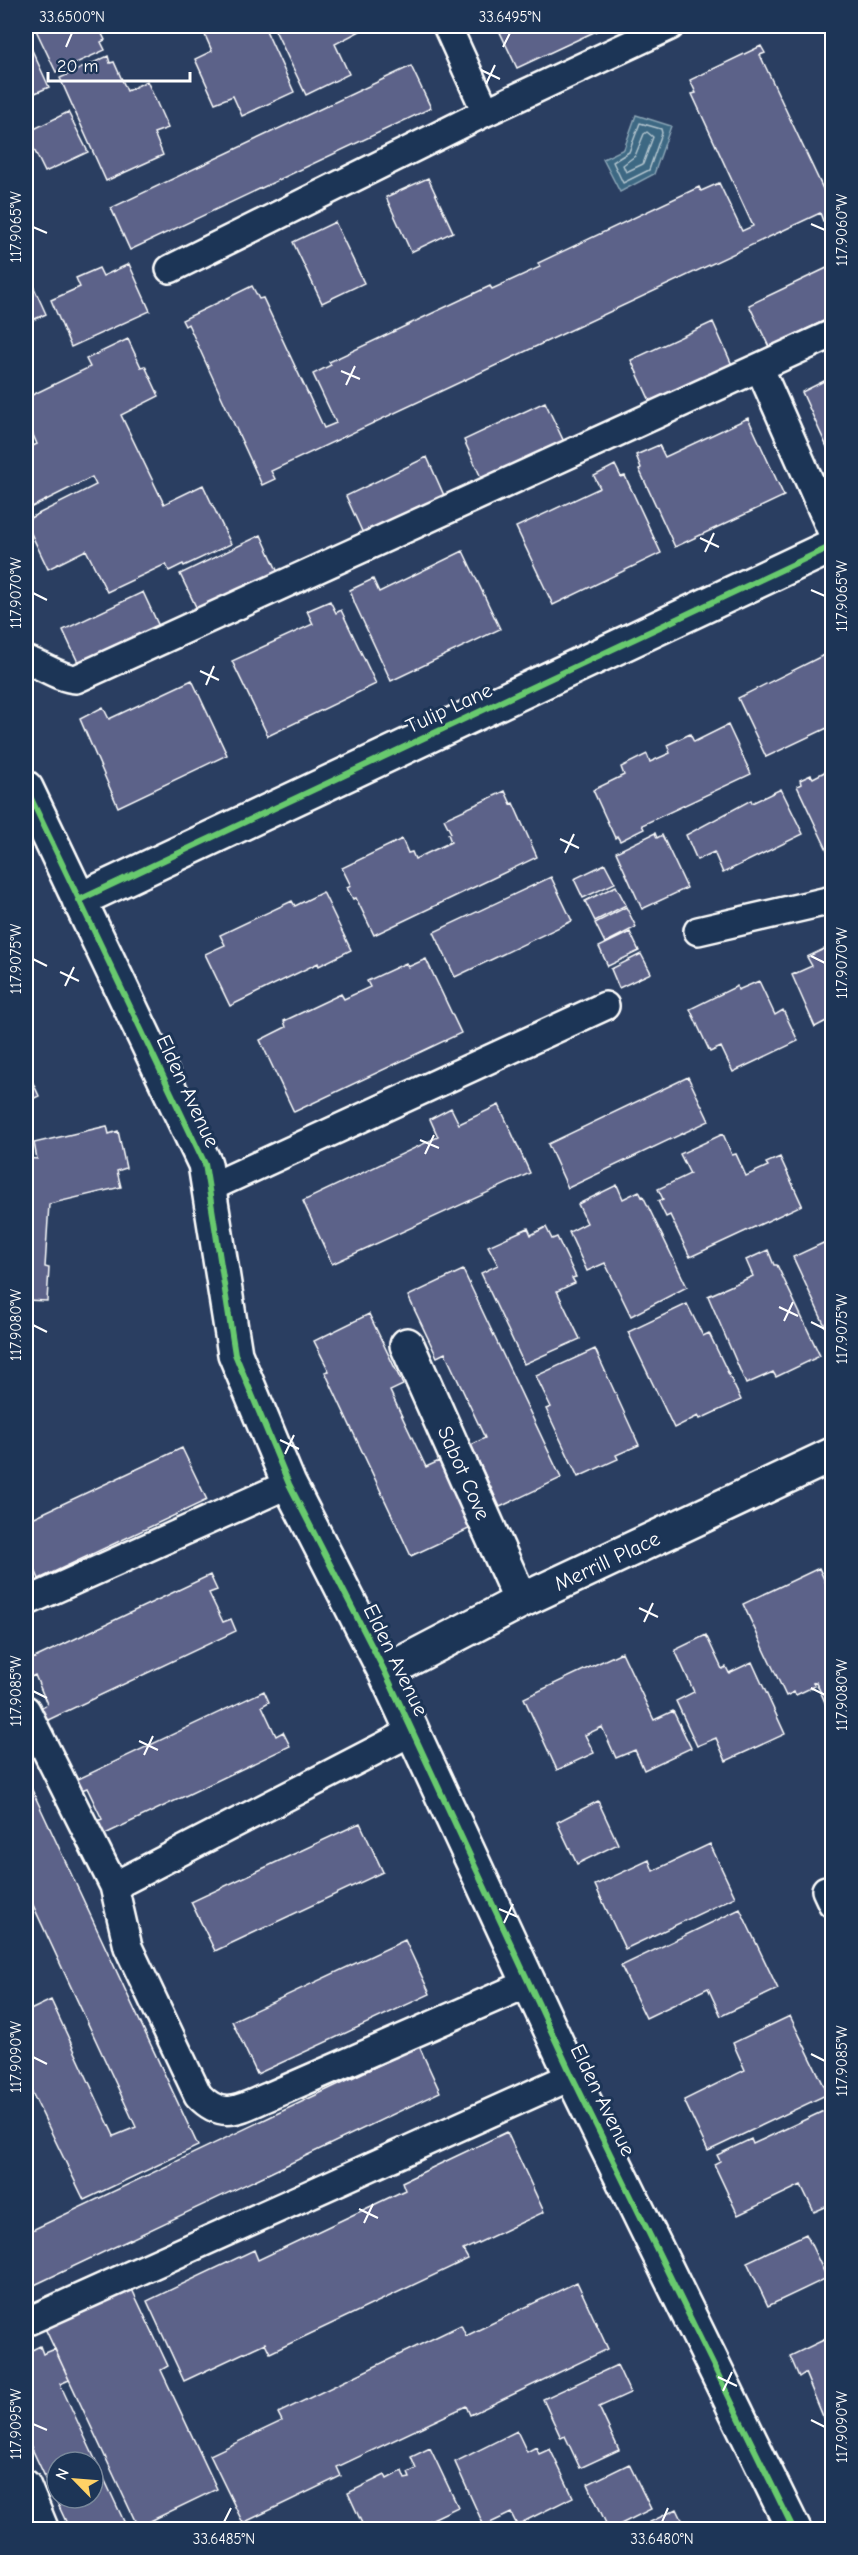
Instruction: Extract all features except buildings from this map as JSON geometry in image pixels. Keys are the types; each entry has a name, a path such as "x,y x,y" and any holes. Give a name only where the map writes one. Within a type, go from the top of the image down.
{"street":[{"name":"Tulip Lane","path":"79,900 832,546"},
{"name":"Elden Avenue","path":"26,788 205,1164 235,1354 289,1484 385,1672 572,2076 794,2529"},
{"name":"Sabot Cove","path":"408,1345 521,1601"},
{"name":"Merrill Place","path":"385,1672 521,1601 832,1455"}],"lane":[{"path":"447,26 486,112"},
{"path":"171,268 486,112 670,26"},
{"path":"26,660 40,664 66,679 76,679 760,369 832,334"},
{"path":"760,369 832,532"},
{"path":"698,931 832,900"},
{"path":"208,1188 605,1006"},
{"path":"26,1602 289,1484"},
{"path":"26,1710 114,1886 128,1947 198,2095 210,2108 230,2111 529,1983"},
{"path":"114,1886 413,1731"},
{"path":"26,2322 572,2076"},
{"path":"26,2484 45,2529"}],"water":[{"path":"636,115 671,126 654,174 620,192 603,159 624,149"}],"cycle path":[{"path":"79,900 832,546"},
{"path":"26,788 205,1164 235,1354 289,1484 385,1672 572,2076 794,2530"}]}
